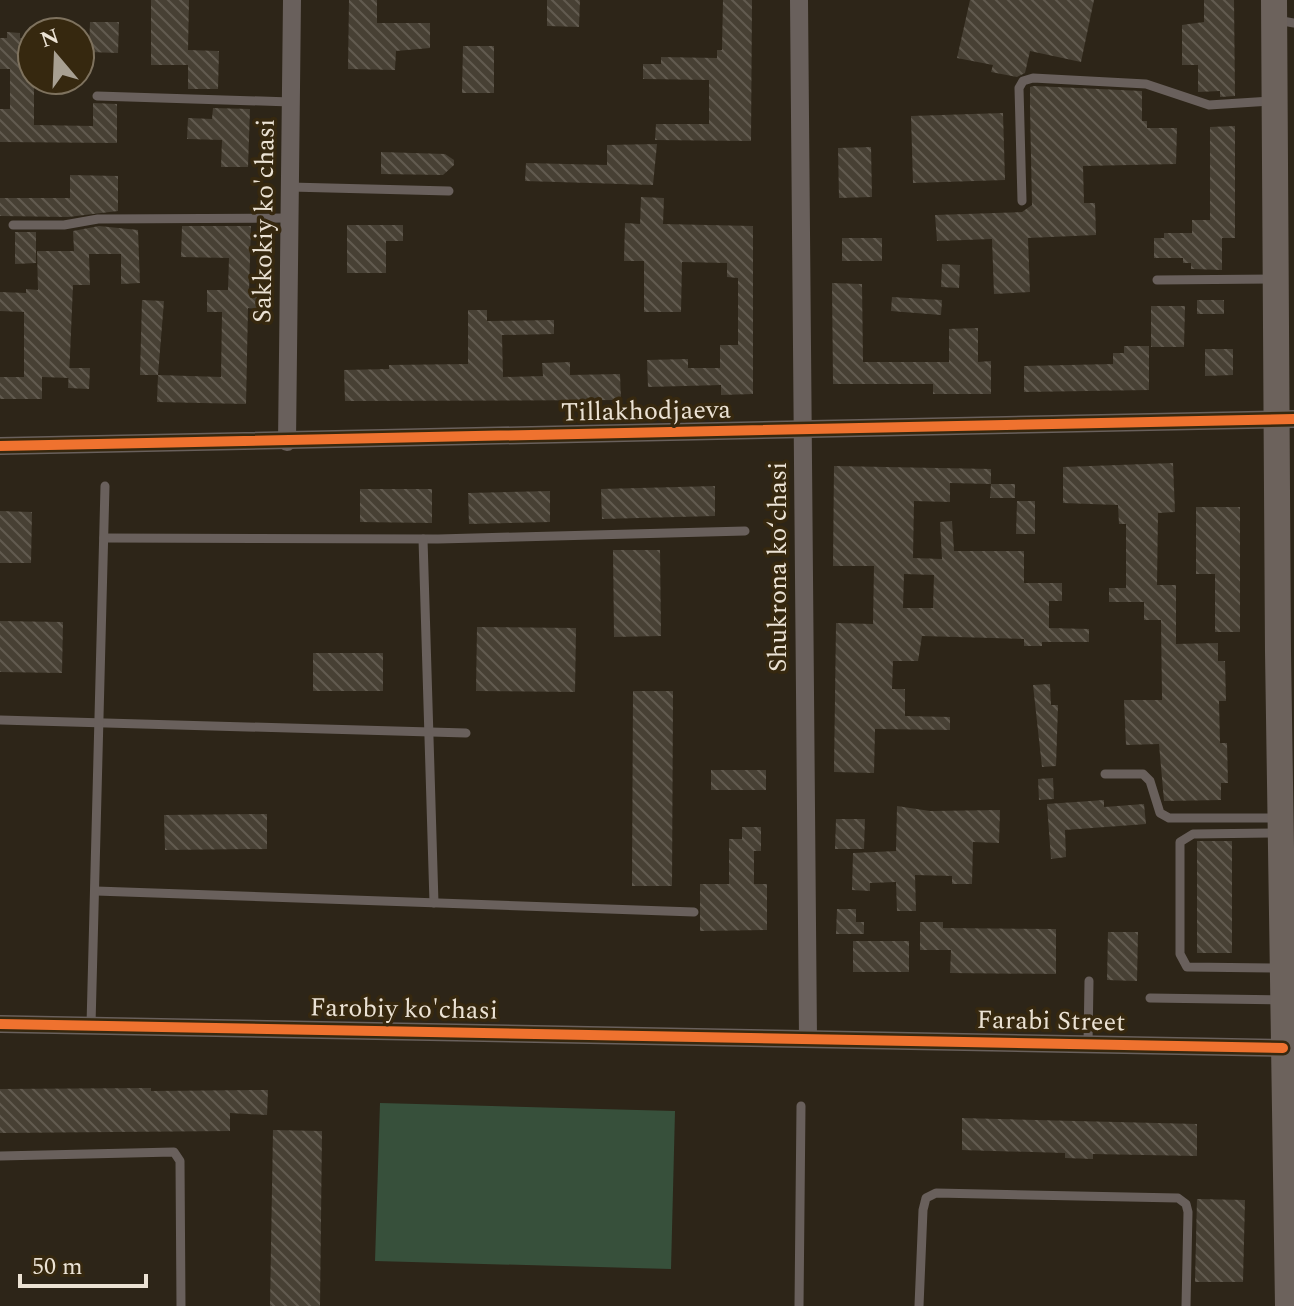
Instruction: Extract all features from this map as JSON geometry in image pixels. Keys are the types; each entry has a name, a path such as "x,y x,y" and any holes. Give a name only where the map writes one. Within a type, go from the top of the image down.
{"main road":[{"path":"1280,14 1274,101 1276,279 1285,420 1282,652 1287,757 1281,826 1282,1000 1288,1048 1290,1298"}],"street":[{"name":"Sakkokiy ko'chasi","path":"287,442 292,0"},
{"name":"Shukrona koʻchasi","path":"799,0 808,1039"},
{"name":"Tillakhodjaeva","path":"0,446 1285,420"},
{"name":"Farobiy ko'chasi","path":"0,1024 808,1039"},
{"name":"Farabi Street","path":"808,1039 1288,1048"}],"lane":[{"path":"1022,201 1019,88 1023,81 1033,78 1146,84 1209,105 1274,101"},
{"path":"97,96 291,102"},
{"path":"290,187 449,191"},
{"path":"13,225 64,225 98,219 290,218"},
{"path":"1157,280 1276,279"},
{"path":"91,1025 105,486"},
{"path":"104,538 423,539 745,531"},
{"path":"423,539 434,903"},
{"path":"0,720 466,733"},
{"path":"1105,774 1143,774 1150,781 1160,813 1169,818 1281,826"},
{"path":"1281,826 1193,834 1180,842 1180,954 1187,967 1282,968"},
{"path":"96,891 694,912"},
{"path":"1088,1044 1089,981"},
{"path":"1150,998 1282,1000"},
{"path":"799,1306 801,1106"},
{"path":"0,1156 174,1152 180,1161 181,1306"},
{"path":"919,1306 923,1210 926,1198 936,1193 1178,1198 1186,1204 1188,1212 1186,1306"}],"green space":[{"path":"380,1103 675,1111 671,1269 375,1261"}],"building":[{"path":"151,0 189,0 188,50 219,51 218,89 188,89 188,65 151,65"},
{"path":"349,0 377,0 377,23 430,23 430,48 396,51 395,70 348,69"},
{"path":"547,0 580,0 579,27 547,26"},
{"path":"723,0 752,0 751,141 655,140 656,124 709,124 709,80 643,79 643,64 661,64 661,57 717,58 717,50 722,50"},
{"path":"970,0 1094,0 1081,62 1030,51 1025,73 1017,77 991,72 993,65 957,58"},
{"path":"1204,0 1234,0 1235,96 1220,97 1220,91 1198,92 1198,65 1182,65 1182,25 1204,22"},
{"path":"96,22 119,22 118,53 96,52"},
{"path":"7,32 16,33 16,96 34,96 34,125 93,126 93,103 117,104 117,143 0,142 0,109 10,109 10,69 0,69 0,38 7,38"},
{"path":"463,46 494,46 494,93 462,93"},
{"path":"1030,87 1142,91 1142,121 1147,121 1147,128 1177,128 1176,164 1083,166 1084,203 1095,203 1096,235 1028,238 1030,292 994,294 992,239 937,241 935,215 1022,212 1032,205"},
{"path":"213,108 250,109 248,167 221,167 222,140 187,139 188,118 212,119"},
{"path":"1003,113 1005,180 913,183 911,116"},
{"path":"1235,126 1235,238 1222,238 1222,270 1191,269 1191,263 1183,263 1183,258 1154,258 1154,238 1164,238 1164,233 1192,233 1192,220 1210,220 1210,127"},
{"path":"657,144 653,185 525,181 526,163 607,165 607,145"},
{"path":"871,147 872,197 839,198 838,148"},
{"path":"381,152 445,154 454,160 454,165 443,175 381,174"},
{"path":"70,175 118,176 118,211 68,217 0,216 0,198 70,198"},
{"path":"641,197 664,198 663,224 753,226 753,394 721,395 721,385 648,387 647,360 688,359 688,368 720,368 720,345 738,345 738,278 727,277 727,263 682,262 681,312 644,312 644,261 624,261 625,223 640,224"},
{"path":"347,225 403,225 403,241 386,241 386,273 347,273"},
{"path":"99,226 138,230 140,283 121,284 121,254 89,254 90,285 73,285 69,378 42,377 42,399 0,399 0,377 24,377 24,312 0,311 0,292 38,290 37,251 74,251 73,231"},
{"path":"182,226 251,226 249,291 257,292 257,309 248,308 246,404 157,402 158,375 221,377 222,312 207,312 207,290 228,290 229,258 181,257"},
{"path":"15,232 36,232 36,263 15,264"},
{"path":"842,238 882,238 882,261 842,261"},
{"path":"942,264 960,265 959,288 941,287"},
{"path":"832,283 862,284 863,362 949,362 949,329 978,328 978,362 991,361 991,394 933,394 933,384 833,384"},
{"path":"892,297 942,300 941,315 891,311"},
{"path":"142,300 164,301 158,375 140,375"},
{"path":"1197,300 1224,300 1224,314 1197,314"},
{"path":"1151,306 1185,306 1184,347 1151,347"},
{"path":"468,310 487,310 487,321 554,320 554,334 502,335 503,377 543,376 542,363 570,362 570,375 620,374 621,400 345,401 344,370 389,369 389,365 468,364"},
{"path":"1124,346 1149,346 1149,390 1024,392 1024,366 1113,364 1113,353 1124,353"},
{"path":"1205,349 1233,349 1233,375 1205,376"},
{"path":"69,368 90,368 89,389 68,388"},
{"path":"1173,463 1175,512 1158,513 1157,585 1176,585 1176,644 1218,643 1218,661 1225,661 1226,701 1219,701 1220,743 1227,743 1228,783 1221,783 1221,800 1164,801 1159,744 1126,745 1124,700 1162,700 1161,620 1144,620 1144,602 1109,602 1109,588 1126,588 1126,524 1119,524 1118,505 1063,503 1063,467"},
{"path":"834,466 991,469 991,484 950,483 950,502 914,501 913,558 942,559 940,522 952,521 954,551 1024,551 1024,583 1062,583 1062,601 1049,601 1049,628 1089,629 1089,642 1042,642 1042,646 1024,646 1024,639 922,636 918,661 893,661 892,689 905,689 905,716 950,717 950,730 875,729 874,773 834,772 836,623 873,624 874,566 833,566","holes":["904,574 934,575 933,608 903,608"]},
{"path":"991,484 1015,484 1015,498 990,498"},
{"path":"715,486 715,516 602,519 601,489"},
{"path":"360,489 432,489 432,523 360,522"},
{"path":"550,491 550,522 469,524 468,493"},
{"path":"1017,501 1035,501 1035,534 1016,534"},
{"path":"1196,507 1240,507 1240,632 1215,632 1215,574 1196,574"},
{"path":"0,511 32,512 31,563 0,563"},
{"path":"613,550 660,550 661,636 614,637"},
{"path":"0,621 63,622 62,673 0,672"},
{"path":"477,627 576,628 575,692 476,691"},
{"path":"313,653 383,653 383,691 313,691"},
{"path":"1050,684 1051,705 1058,705 1056,766 1042,767 1033,685"},
{"path":"633,691 673,691 672,886 632,886"},
{"path":"711,770 766,770 766,790 711,790"},
{"path":"1053,778 1054,799 1039,800 1038,779"},
{"path":"1104,800 1104,807 1144,804 1146,824 1065,830 1066,857 1051,859 1047,804"},
{"path":"897,806 930,811 1000,810 999,843 973,842 972,884 952,884 952,876 915,875 916,911 897,911 896,882 870,883 870,891 852,890 853,853 896,851"},
{"path":"267,814 267,849 165,850 164,815"},
{"path":"836,819 865,819 864,849 835,849"},
{"path":"742,827 761,827 761,851 754,851 754,884 767,884 767,930 700,931 700,884 729,884 729,839 742,839"},
{"path":"1197,841 1232,841 1232,953 1197,953"},
{"path":"837,909 856,909 856,922 864,922 864,934 836,934"},
{"path":"920,922 943,922 943,928 1056,929 1056,974 950,973 951,950 920,950"},
{"path":"1108,932 1138,932 1137,981 1107,980"},
{"path":"853,941 909,941 909,972 853,972"},
{"path":"151,1088 151,1091 268,1090 267,1115 230,1113 230,1131 0,1133 0,1089"},
{"path":"962,1118 1197,1124 1197,1156 1093,1154 1093,1159 1065,1158 1065,1153 962,1150"},
{"path":"273,1130 322,1131 320,1306 270,1306"},
{"path":"1197,1199 1245,1200 1243,1282 1195,1282"}],"cycle path":[{"path":"0,446 1294,419"},
{"path":"0,1024 1283,1048"}]}
